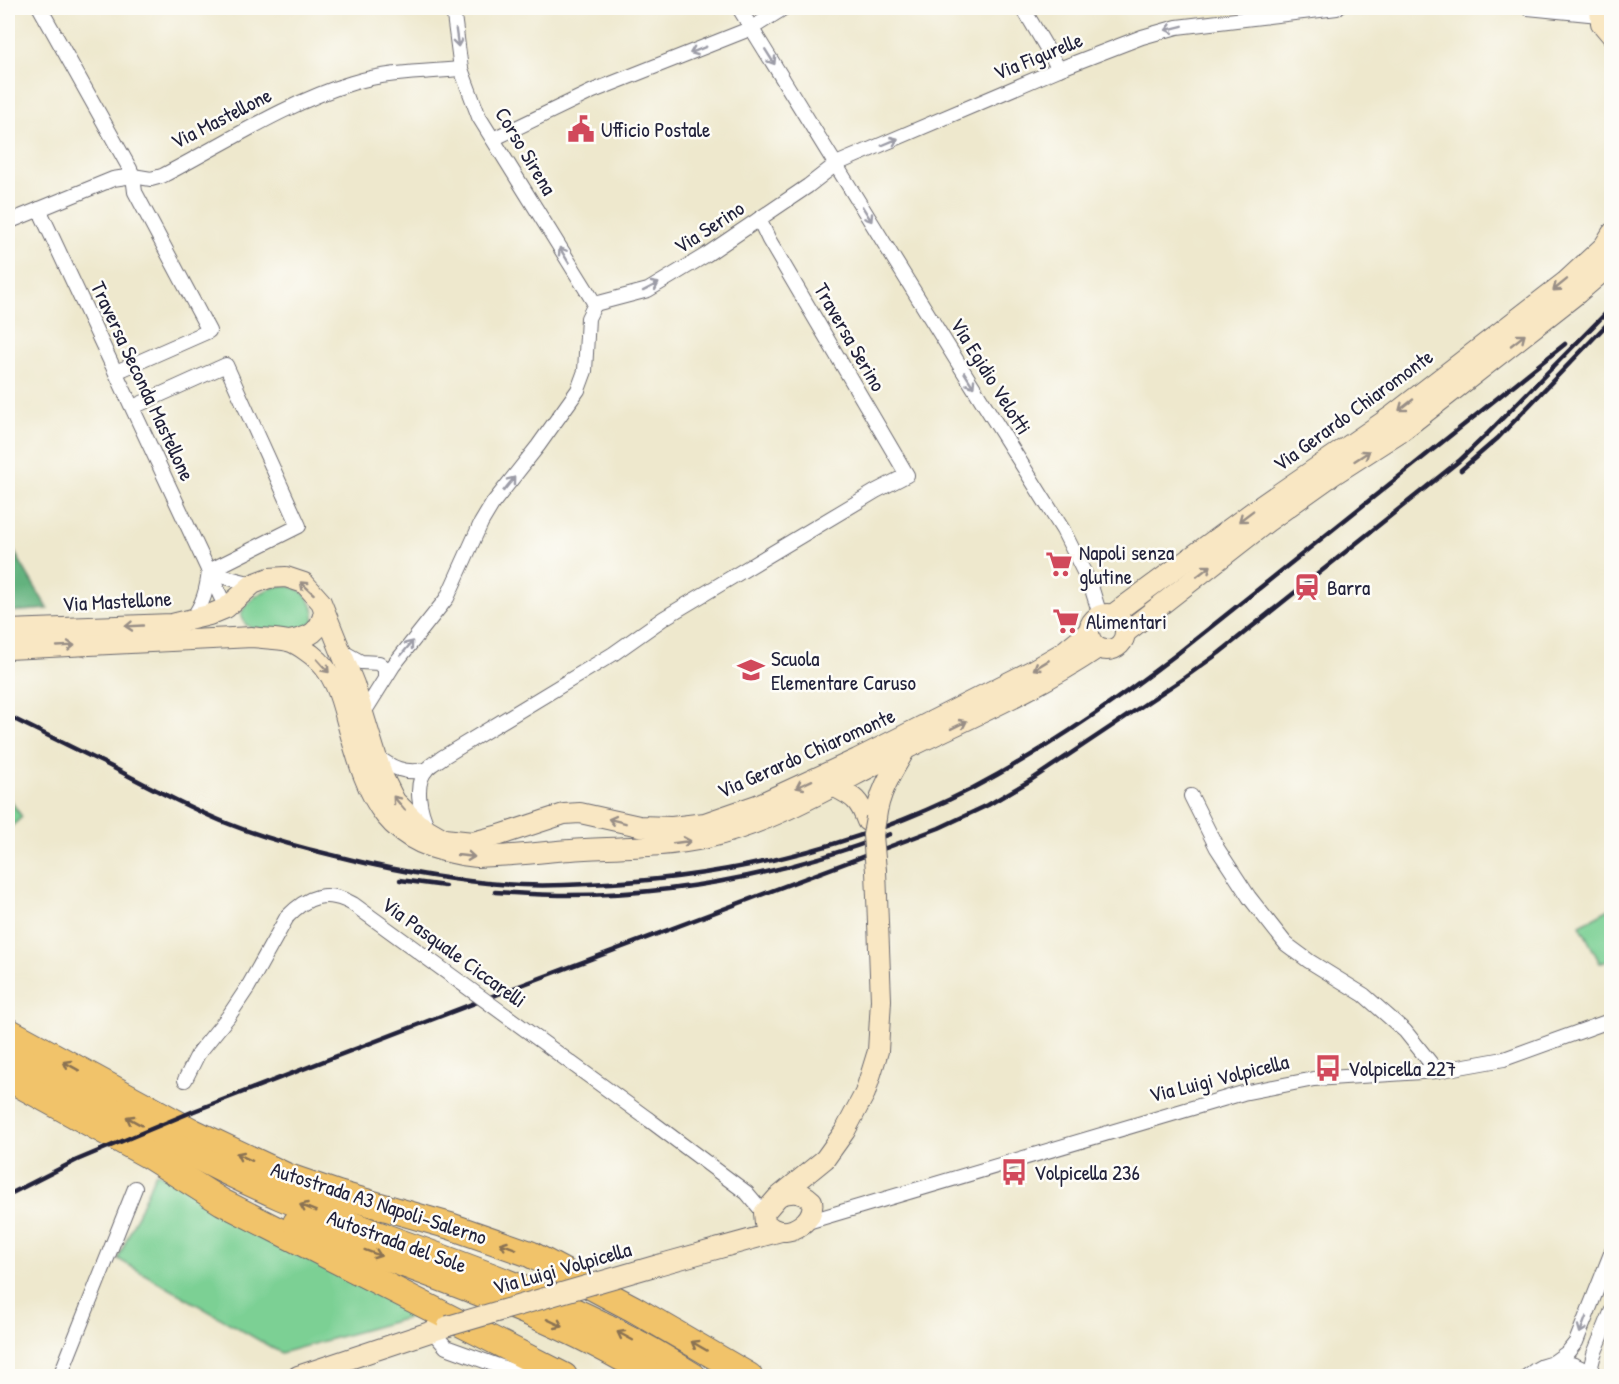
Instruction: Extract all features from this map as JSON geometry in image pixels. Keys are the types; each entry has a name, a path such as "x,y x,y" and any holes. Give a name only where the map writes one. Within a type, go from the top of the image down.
{"highway":[{"name":"Autostrada A3 Napoli-Salerno","path":"8,1031 193,1132 286,1176 338,1194 450,1226 530,1254 634,1309 749,1377"},
{"name":"Autostrada del Sole","path":"8,1052 217,1167 280,1197 512,1284 559,1304 623,1335 693,1377"},
{"path":"8,1078 146,1154 222,1202 564,1377"},
{"name":"Autostrada del Sole","path":"146,1154 256,1207 547,1320 626,1360 652,1377"}],"street":[{"path":"40,8 133,176 135,192 209,331 116,372"},
{"name":"Corso Sirena","path":"453,8 461,69 479,117 596,304"},
{"name":"Via Egidio Velotti","path":"739,8 1063,530 1091,586 1100,627"},
{"path":"493,139 593,91 752,28 784,8"},
{"path":"1023,8 1059,69"},
{"name":"Via Figurelle","path":"836,164 1059,69 1142,37 1177,27 1336,8"},
{"path":"1528,8 1599,11 1605,30 1611,36"},
{"name":"Via Mastellone","path":"8,222 113,179 133,176 151,179 162,176 249,129 350,83 373,78 461,69"},
{"name":"Via Serino","path":"596,304 648,290 706,255 808,186 836,164"},
{"name":"Traversa Seconda Mastellone","path":"39,209 226,608"},
{"name":"Traversa Serino","path":"425,770 614,654 664,618 876,491 907,475 769,240 759,219"},
{"name":"Via Gerardo Chiaromonte","path":"192,640 252,638 290,641 320,662 338,688 360,770 380,809 394,826 422,844 449,854 477,857 499,856 664,844 723,834 762,820 833,786 1062,653 1265,503 1393,415 1565,282 1604,246 1611,233"},
{"name":"Via Gerardo Chiaromonte","path":"1100,627 1110,650 1116,648 1124,639 1125,633 1267,522 1402,430 1578,293 1611,264"},
{"path":"363,714 385,678 447,598 481,523 493,503 578,390 585,370 588,318 596,304"},
{"path":"133,407 226,366 231,376 299,526 209,571"},
{"path":"209,571 253,584"},
{"path":"192,619 200,608 207,591 209,571"},
{"name":"Via Gerardo Chiaromonte","path":"226,608 253,584 269,578 286,577 304,583 321,602 354,684 382,776 395,801 418,824 444,839 473,842 564,814 580,813 639,826 672,827 705,823 757,806 861,770 1047,680 1100,627"},
{"path":"226,608 241,632 252,638"},
{"name":"Via Mastellone","path":"8,630 172,624 226,608"},
{"path":"290,641 308,637 316,630 323,620 324,611"},
{"path":"1100,627 1123,624 1125,633"},
{"name":"Via Mastellone","path":"8,649 192,640"},
{"path":"341,651 361,662 379,663 385,668 385,678"},
{"path":"871,816 889,777 906,749"},
{"path":"375,755 390,766 402,771 425,770 419,790 419,800 421,812 429,830"},
{"path":"809,1210 825,1160 845,1131 865,1093 878,1052 881,1000 876,871 871,816 861,770"},
{"path":"833,786 855,798 871,816"},
{"path":"1191,796 1217,848 1249,897 1286,944 1364,995 1405,1031 1437,1071"},
{"path":"577,850 586,845 588,836 588,829 580,813"},
{"name":"Via Pasquale Ciccarelli","path":"185,1080 205,1043 228,1017 248,987 287,916 309,899 332,896 342,898 747,1193 771,1206"},
{"name":"Via Luigi Volpicella","path":"298,1377 440,1329 737,1242 788,1230 809,1210 842,1211 1243,1093 1314,1079 1437,1071 1504,1059 1611,1020"},
{"name":"Via Luigi Volpicella","path":"737,1242 771,1206 825,1160"},
{"path":"60,1377 135,1188"},
{"path":"781,1231 765,1223 771,1206 794,1192 807,1196 809,1210"},
{"name":"Via Pasquale Ciccarelli","path":"747,1193 771,1206"},
{"path":"1554,1362 1568,1352 1576,1342 1611,1251"},
{"path":"1527,1377 1540,1366 1554,1362 1567,1362 1590,1376 1594,1354 1611,1310"},
{"path":"440,1329 446,1347 526,1377"}],"green space":[{"path":"8,541 48,609 8,612"},
{"path":"278,586 292,587 306,595 312,605 314,621 298,631 252,628 246,625 241,615 246,605 261,593"},
{"path":"8,797 22,817 8,830"},
{"path":"1611,908 1611,959 1600,963 1580,925"},
{"path":"156,1172 429,1312 281,1353 118,1259"}],"railway":[{"path":"8,1195 77,1160 194,1111 939,828 988,805 1031,780 1219,653 1459,461 1612,307"},
{"path":"1461,470 1498,438 1612,319"},
{"path":"8,716 181,803 229,824 306,849 409,872 499,884 576,885 687,875 736,868 785,857 833,844 926,810 971,789 1025,759 1077,726 1177,654 1565,344"},
{"path":"495,892 551,895 601,894 686,887 810,861 890,834"},
{"path":"400,880 445,886"}],"place":[{"name":"Ufficio Postale","path":"581,129"},
{"name":"Napoli senza glutine","path":"1059,564"},
{"name":"Barra","path":"1307,587"},
{"name":"Alimentari","path":"1066,621"},
{"name":"Scuola Elementare Caruso","path":"751,670"},
{"name":"Volpicella 227","path":"1328,1068"},
{"name":"Volpicella 236","path":"1014,1172"}]}
